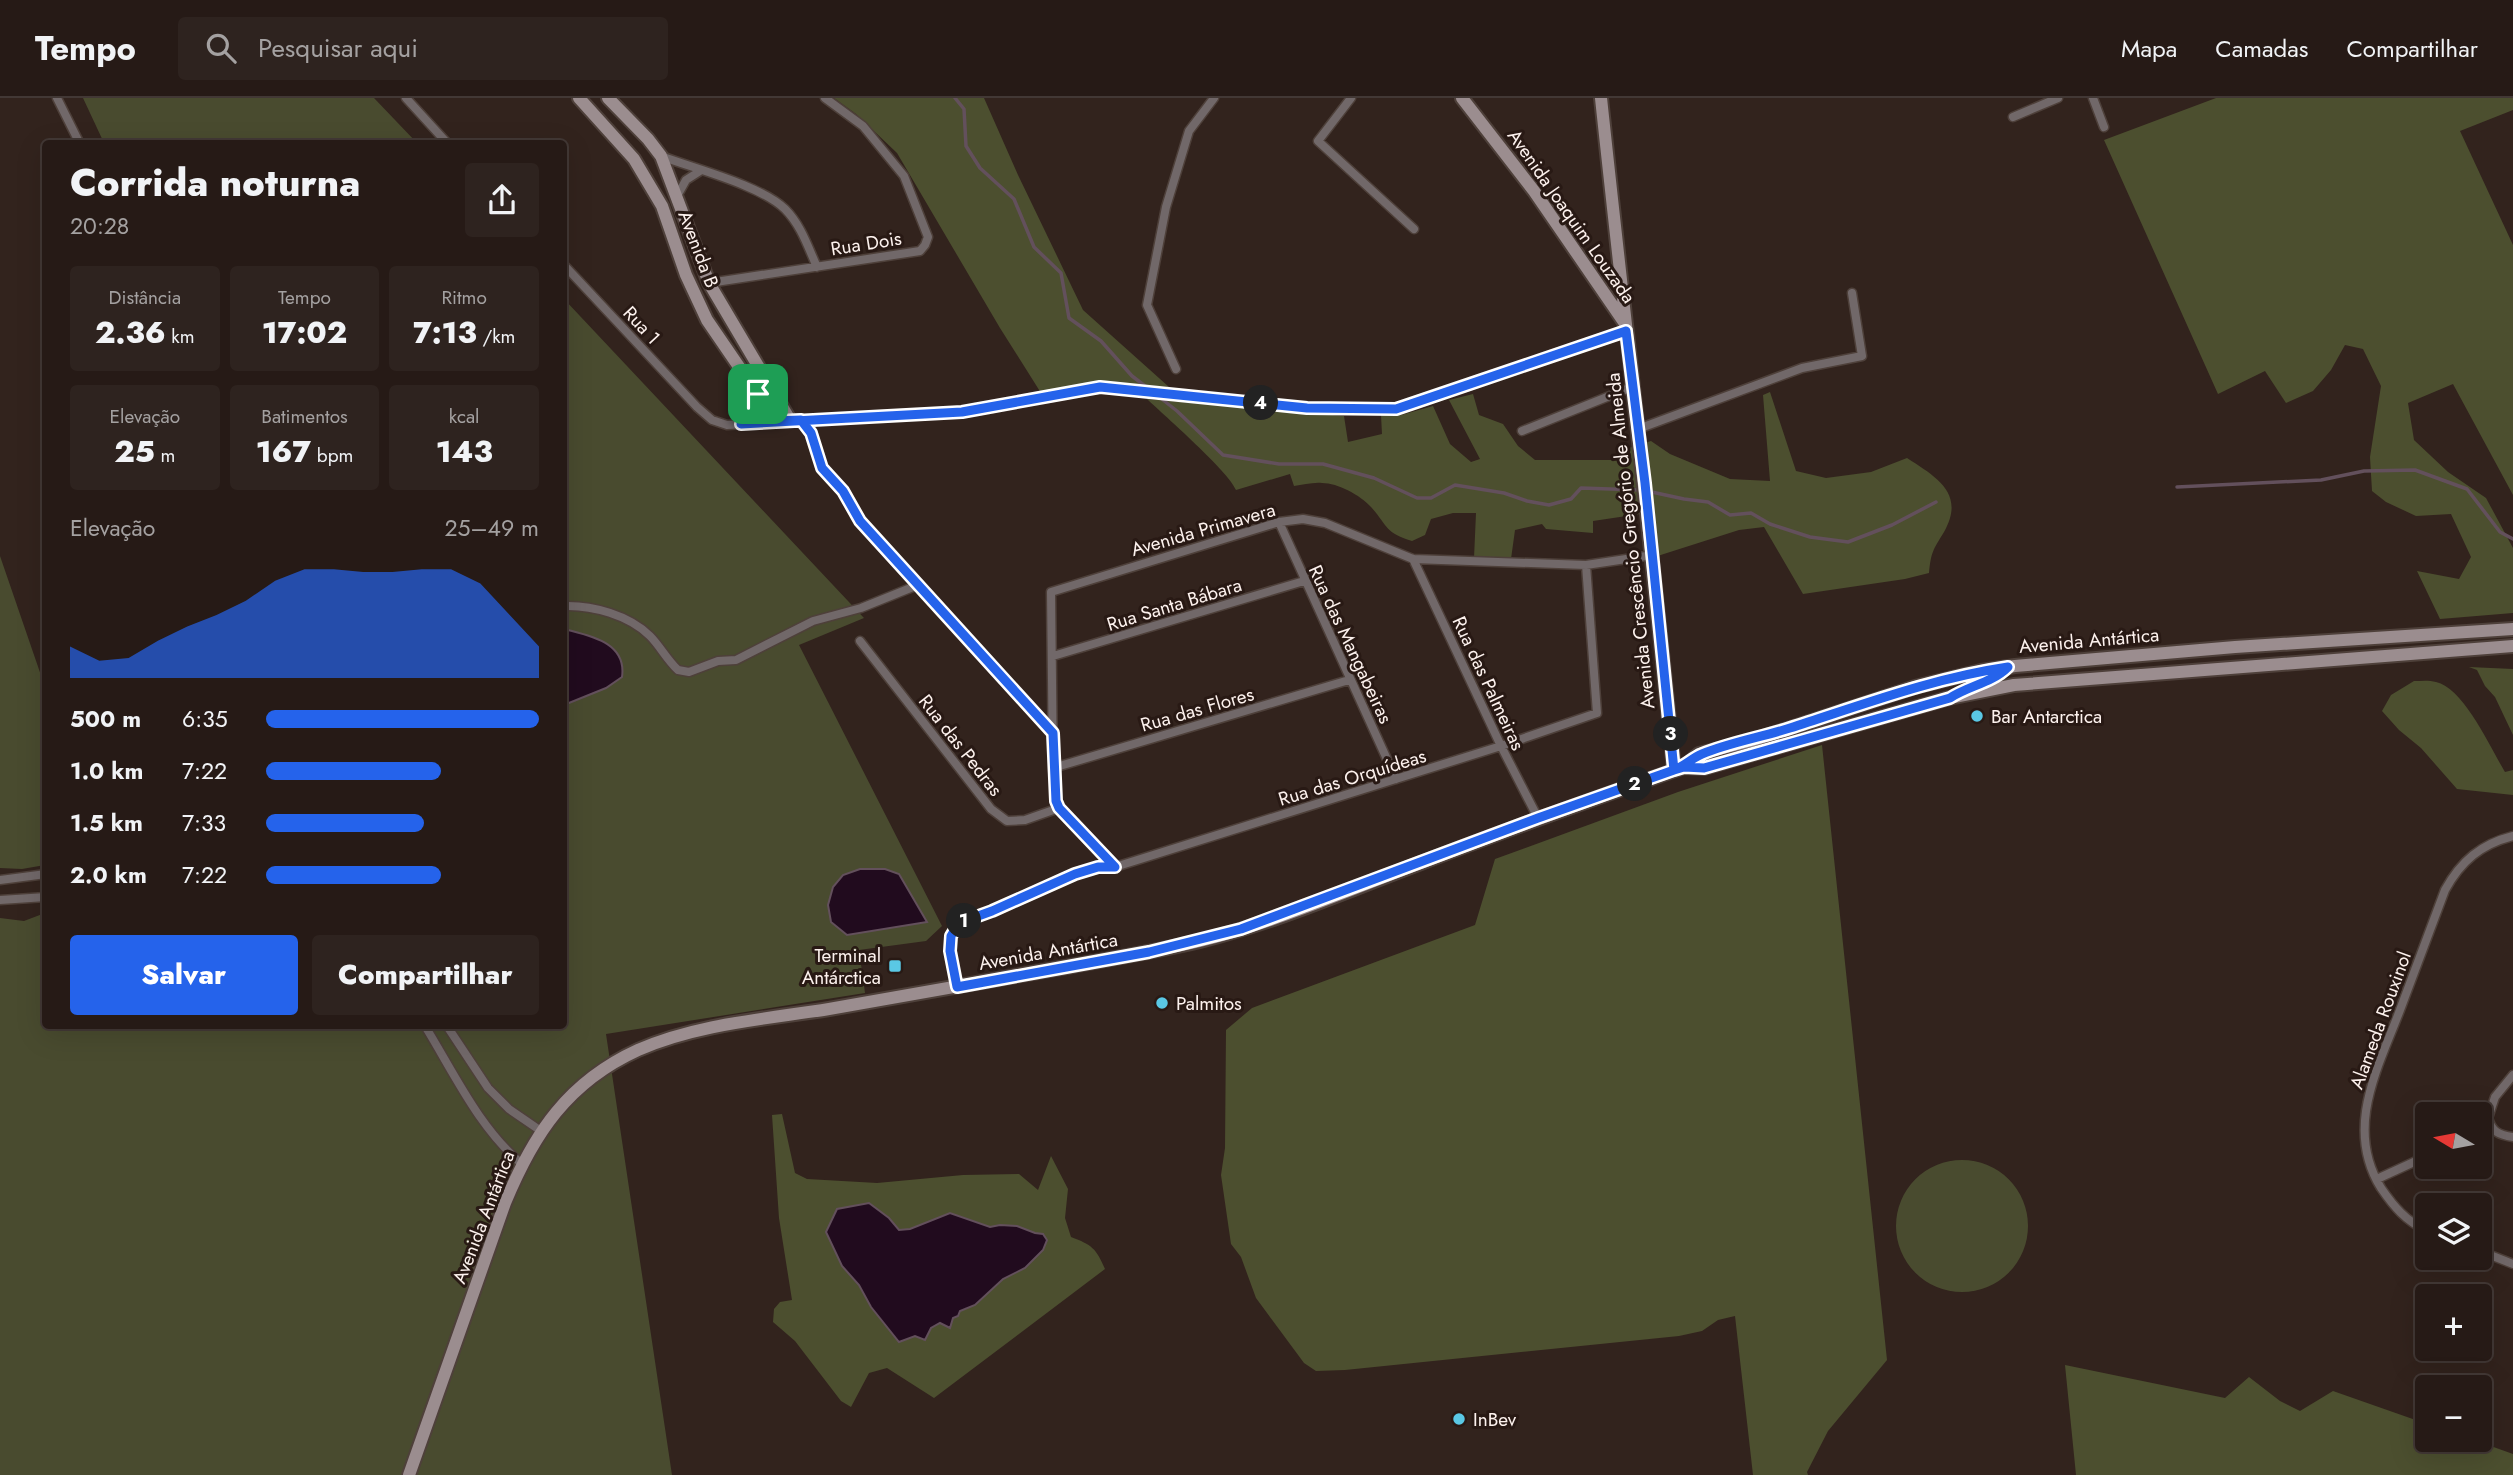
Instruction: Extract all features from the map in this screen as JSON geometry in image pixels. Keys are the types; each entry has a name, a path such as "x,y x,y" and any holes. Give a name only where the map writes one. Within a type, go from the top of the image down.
{"main road":[{"name":"Avenida B","path":"579,98 634,159 662,206 686,275 707,320 776,421"},
{"name":"Avenida B","path":"608,98 648,139 660,156 709,283 795,420"},
{"name":"Avenida Joaquim Louzada","path":"1462,98 1534,191 1625,327"},
{"name":"Avenida Crescêncio Gregório de Almeida","path":"1601,98 1625,327 1679,769"},
{"path":"741,424 749,416 758,394"},
{"name":"Avenida Antártica","path":"1679,769 1699,754 1751,741 1915,687 1981,671 2235,647 2513,629"},
{"name":"Avenida Antártica","path":"409,1475 505,1203 522,1164 541,1131 567,1098 591,1078 640,1049 677,1036 1149,952 1214,937 1326,899 1538,818 1679,769 1704,768 1950,698 2053,680 2513,646"},
{"path":"1950,698 1991,679 2008,667"}],"street":[{"path":"57,98 78,140"},
{"path":"405,98 445,140"},
{"name":"Rua Dois","path":"709,283 920,251 926,245 928,237 904,176 863,126 825,98"},
{"path":"1176,369 1147,304 1166,207 1189,131 1213,98"},
{"path":"1351,98 1318,141 1414,229"},
{"path":"2012,117 2058,98"},
{"path":"2093,98 2104,127"},
{"path":"660,156 759,192 785,209 802,232 817,267"},
{"path":"677,196 686,180 700,171"},
{"name":"Rua 1","path":"567,268 697,407 719,424 962,412 1100,387 1307,408 1396,409 1625,327"},
{"path":"1637,429 1802,368 1862,356 1852,293"},
{"path":"1522,431 1632,387"},
{"path":"795,420 811,433 827,476 843,491 860,521 1053,733"},
{"name":"Avenida Primavera","path":"1053,656 1051,592 1279,522 1303,519 1325,523 1413,559 1586,565 1653,555"},
{"name":"Rua das Mangabeiras","path":"1279,522 1304,582 1396,779"},
{"name":"Rua das Palmeiras","path":"1413,559 1538,818"},
{"name":"Rua das Orquídeas","path":"957,987 950,951 951,936 959,923 1075,874 1098,867 1115,867 1501,746 1597,713 1586,565"},
{"name":"Rua Santa Bábara","path":"1053,656 1304,582"},
{"path":"567,606 582,605 620,617 649,635 678,670 689,672 718,661 736,660 813,621 861,608 918,585"},
{"name":"Rua das Pedras","path":"860,640 991,809 1007,821 1025,820 1059,808"},
{"path":"1053,656 1053,768 1056,801 1059,808 1115,867"},
{"name":"Rua das Flores","path":"1053,768 1349,680"},
{"name":"Alameda Rouxinol","path":"2415,1222 2396,1209 2376,1179 2366,1154 2364,1115 2369,1090 2445,890 2454,874 2477,851 2513,835"},
{"path":"0,880 42,875"},
{"path":"0,900 42,897"},
{"path":"427,1029 489,1130 505,1150 522,1164"},
{"path":"449,1029 488,1088 509,1109 541,1131"},
{"path":"2492,1104 2513,1075"},
{"path":"2492,1128 2498,1134 2513,1137"},
{"path":"2376,1179 2415,1161"},
{"path":"2492,1256 2513,1264"}],"green space":[{"path":"83,98 374,98 414,140 103,140"},
{"path":"834,98 984,98 1083,310 1169,387 1105,382 1041,393 897,153 856,114"},
{"path":"2216,98 2513,98 2513,110 2460,131 2513,245 2513,495 2453,384 2408,403 2414,440 2448,472 2486,498 2513,548 2513,613 2440,619 2417,571 2459,579 2471,557 2451,514 2416,516 2386,502 2372,491 2370,457 2381,386 2363,349 2345,345 2331,370 2313,391 2286,403 2265,371 2218,394 2104,140"},
{"path":"567,302 864,618 799,645 942,926 926,941 859,950 865,993 606,1034 672,1475 0,1475 0,918 24,921 42,914 42,1029 567,1029"},
{"path":"1770,392 1796,471 1826,478 1871,472 1907,458 1937,479 1945,488 1952,507 1950,518 1933,551 1929,573 1803,594 1764,527 1739,530 1645,560 1640,514 1593,521 1593,533 1546,529 1542,524 1515,530 1511,559 1474,558 1476,513 1453,513 1431,519 1425,535 1412,541 1392,532 1361,498 1335,485 1319,483 1294,486 1290,474 1236,490 1210,458 1147,399 1344,416 1348,442 1382,434 1381,415 1401,415 1433,406 1450,444 1471,462 1480,459 1449,400 1473,394 1479,415 1503,424 1518,446 1535,460 1616,460 1626,449 1651,441 1670,454 1730,479 1770,481 1763,395"},
{"path":"0,556 42,678 42,866 22,869 0,868"},
{"path":"2469,667 2513,669 2513,735 2495,697 2485,686 2477,670"},
{"path":"2414,681 2436,682 2457,695 2476,721 2505,772 2513,770 2513,795 2457,789 2421,748 2382,711 2391,695"},
{"path":"1822,745 1887,1360 1828,1431 1807,1472 1808,1475 1753,1475 1735,1316 1718,1320 1702,1331 1679,1336 1345,1370 1316,1371 1304,1363 1256,1298 1241,1257 1231,1244 1221,1175 1225,1148 1226,1030 1252,1008 1475,925 1495,859 1678,792"},
{"path":"782,1114 795,1173 807,1179 877,1183 963,1175 1019,1174 1038,1190 1051,1156 1068,1189 1065,1218 1071,1237 1092,1248 1105,1269 934,1398 887,1368 869,1373 851,1407 841,1401 795,1341 773,1322 774,1309 780,1302 792,1300 779,1218 772,1115"},
{"path":"1962,1160 1987,1165 2008,1180 2023,1201 2028,1226 2023,1251 2008,1272 1987,1287 1962,1292 1937,1287 1916,1272 1901,1251 1896,1226 1901,1201 1916,1180 1937,1165"},
{"path":"2065,1365 2225,1398 2249,1377 2280,1401 2300,1411 2333,1391 2415,1420 2415,1452 2492,1452 2492,1446 2513,1454 2513,1475 2076,1475"}],"shaded area":[{"path":"567,630 605,642 619,656 622,677 606,688 567,704"},
{"path":"860,869 885,869 899,874 927,922 847,935 831,922 828,905 833,887 843,875"},
{"path":"869,1203 889,1218 899,1230 910,1229 950,1213 990,1227 1017,1226 1043,1234 1047,1240 1043,1250 1025,1268 1003,1279 975,1305 960,1311 958,1316 953,1318 950,1328 940,1323 931,1328 925,1340 915,1336 899,1342 871,1307 859,1285 842,1266 826,1232 837,1209"}],"waterway":[{"path":"955,98 964,109 966,146 980,168 1014,199 1034,247 1061,273 1069,318 1101,341 1132,376 1149,389"},
{"path":"1158,396 1223,455 1279,464 1323,464 1374,478 1417,498 1431,498 1455,485 1504,493 1549,505 1571,499 1581,488 1640,490"},
{"path":"2177,487 2321,480 2364,471 2415,470 2467,489 2500,532 2513,539"},
{"path":"1647,491 1708,502 1730,515 1751,513 1770,524 1810,537 1848,542 1892,525 1936,502"}],"place":[{"name":"Bar Antarctica","path":"1977,716"},
{"name":"Terminal Antárctica","path":"895,966"},
{"name":"Palmitos","path":"1162,1003"},
{"name":"InBev","path":"1459,1419"}],"route":[{"path":"758,394 749,416 741,424 776,421 962,412 1100,387 1307,408 1396,409 1626,331 1645,483 1674,770 1684,767 1704,768 1950,698 1986,682 2008,667 1915,687 1751,741 1699,754 1684,767 1538,818 1241,929 1149,952 957,987 950,951 951,936 959,923 1075,874 1098,867 1115,867 1059,808 1053,768 1053,733 860,521 843,491 822,468 811,433 801,420 776,421 758,394"}]}
